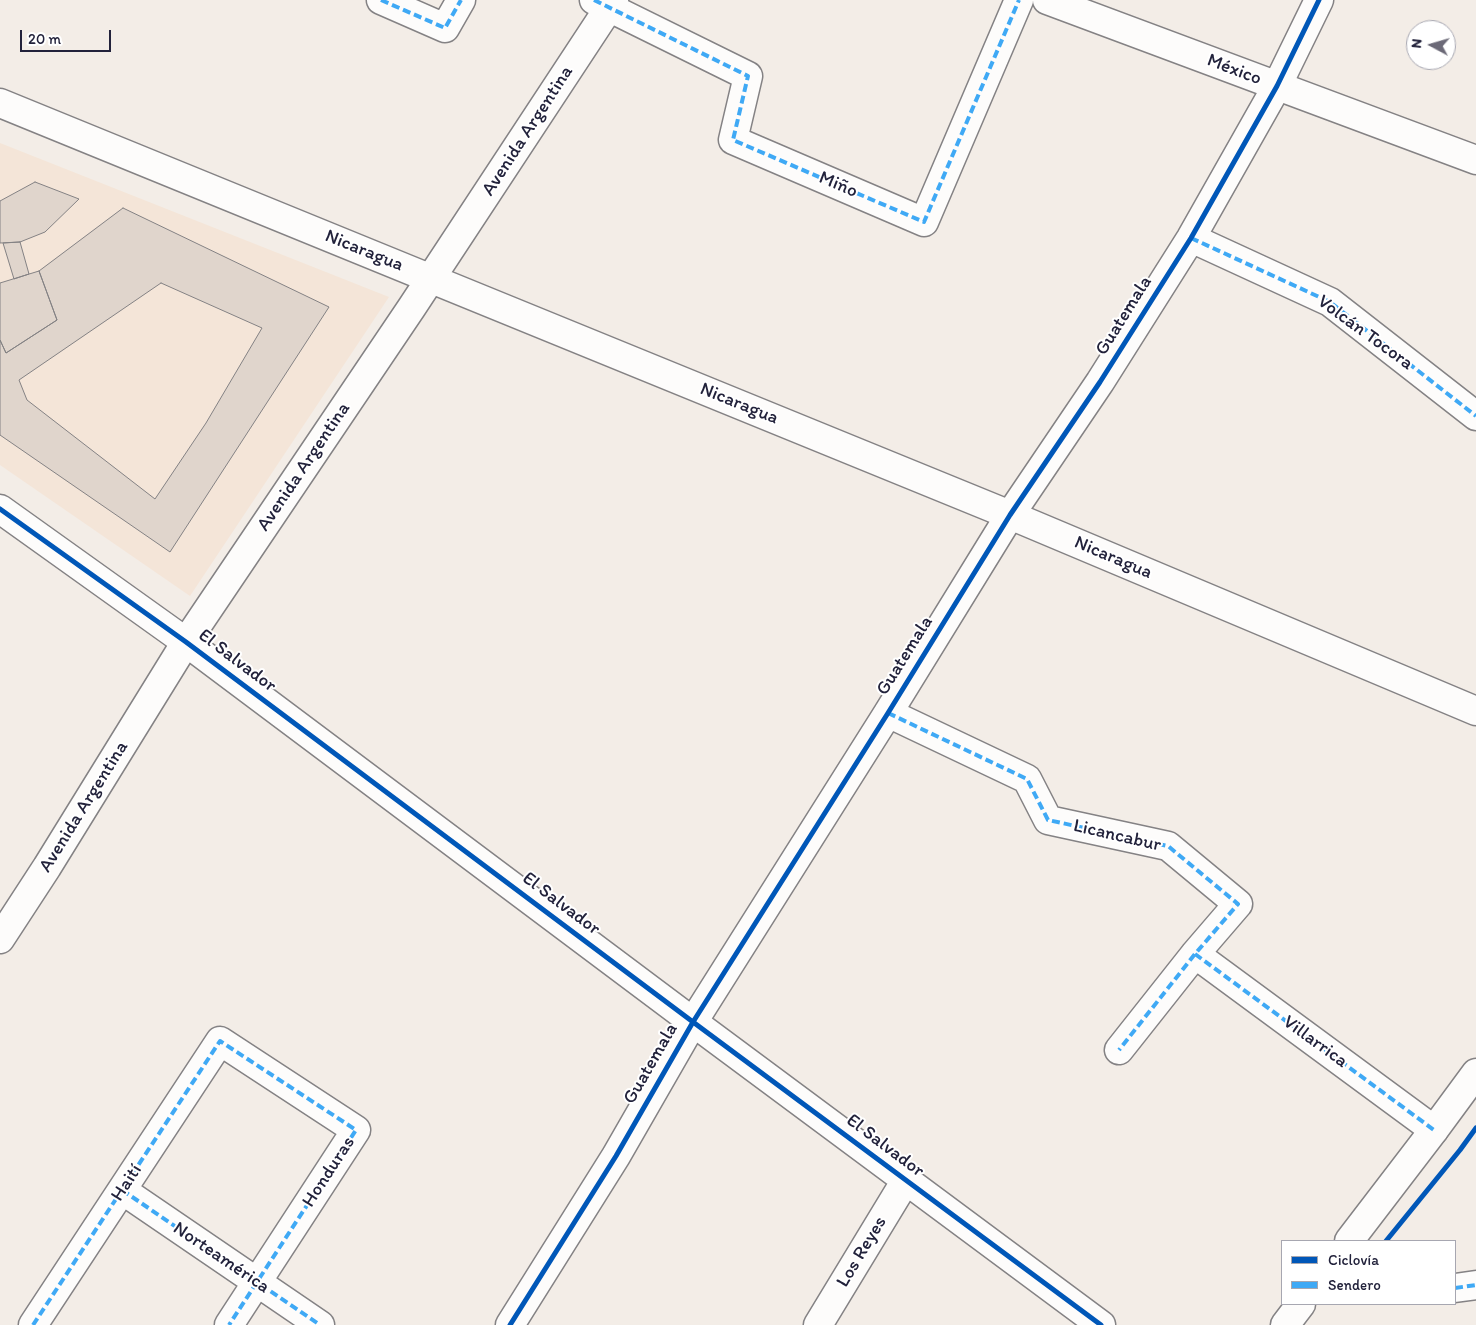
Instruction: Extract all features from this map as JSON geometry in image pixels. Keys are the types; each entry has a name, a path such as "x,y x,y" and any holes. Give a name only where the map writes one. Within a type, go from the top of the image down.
{"street":[{"path":"381,0 445,28 461,0"},
{"name":"Miño","path":"606,3 748,76 733,140 924,222 1019,0"},
{"name":"México","path":"1047,0 1476,160"},
{"name":"Guatemala","path":"510,1325 616,1156 693,1022 888,713 1010,515 1100,382 1191,238 1278,86 1319,0"},
{"name":"Avenida Argentina","path":"0,939 47,867 186,642 431,278 606,3"},
{"name":"Nicaragua","path":"0,103 1010,515 1476,711"},
{"name":"Volcán Tocora","path":"1191,238 1330,302 1476,416"},
{"name":"El Salvador","path":"0,509 186,642 1101,1325"},
{"name":"Licancabur","path":"888,713 1027,778 1048,820 1168,846 1238,904 1119,1050"},
{"name":"Villarrica","path":"1196,954 1434,1130"},
{"name":"Haití","path":"33,1325 220,1041"},
{"name":"Honduras","path":"220,1041 356,1130 229,1325"},
{"path":"1350,1240 1476,1073"},
{"name":"Los Reyes","path":"818,1325 906,1180"},
{"name":"Norteamérica","path":"122,1190 320,1325"},
{"path":"1456,1288 1476,1285"},
{"path":"1285,1325 1300,1305"}],"shaded area":[{"path":"0,143 389,297 190,596 0,465"}],"building":[{"path":"35,182 79,199 45,232 20,242 0,243 0,201"},
{"path":"123,208 329,307 170,552 0,435 0,340 6,353 57,320 39,271","holes":["161,283 262,328 206,423 155,499 27,400 19,380"]},
{"path":"20,242 29,274 14,279 3,243"},
{"path":"39,271 57,320 6,353 0,340 0,283"}],"marked path":[{"path":"381,0 445,28 461,0"},
{"path":"594,0 748,76 733,140 924,222 1019,0"},
{"path":"1191,238 1330,302 1476,416"},
{"path":"888,713 1027,779 1048,820 1168,846 1238,904 1195,954 1119,1050"},
{"path":"1195,954 1434,1130"},
{"path":"33,1325 220,1041 356,1130 229,1325"},
{"path":"122,1190 320,1325"},
{"path":"1456,1288 1476,1285"}],"cycle path":[{"path":"510,1325 616,1156 693,1022 888,713 1010,515 1100,382 1191,238 1277,86 1319,0"},
{"path":"0,509 186,642 1101,1325"},
{"path":"1387,1240 1476,1128"}]}
